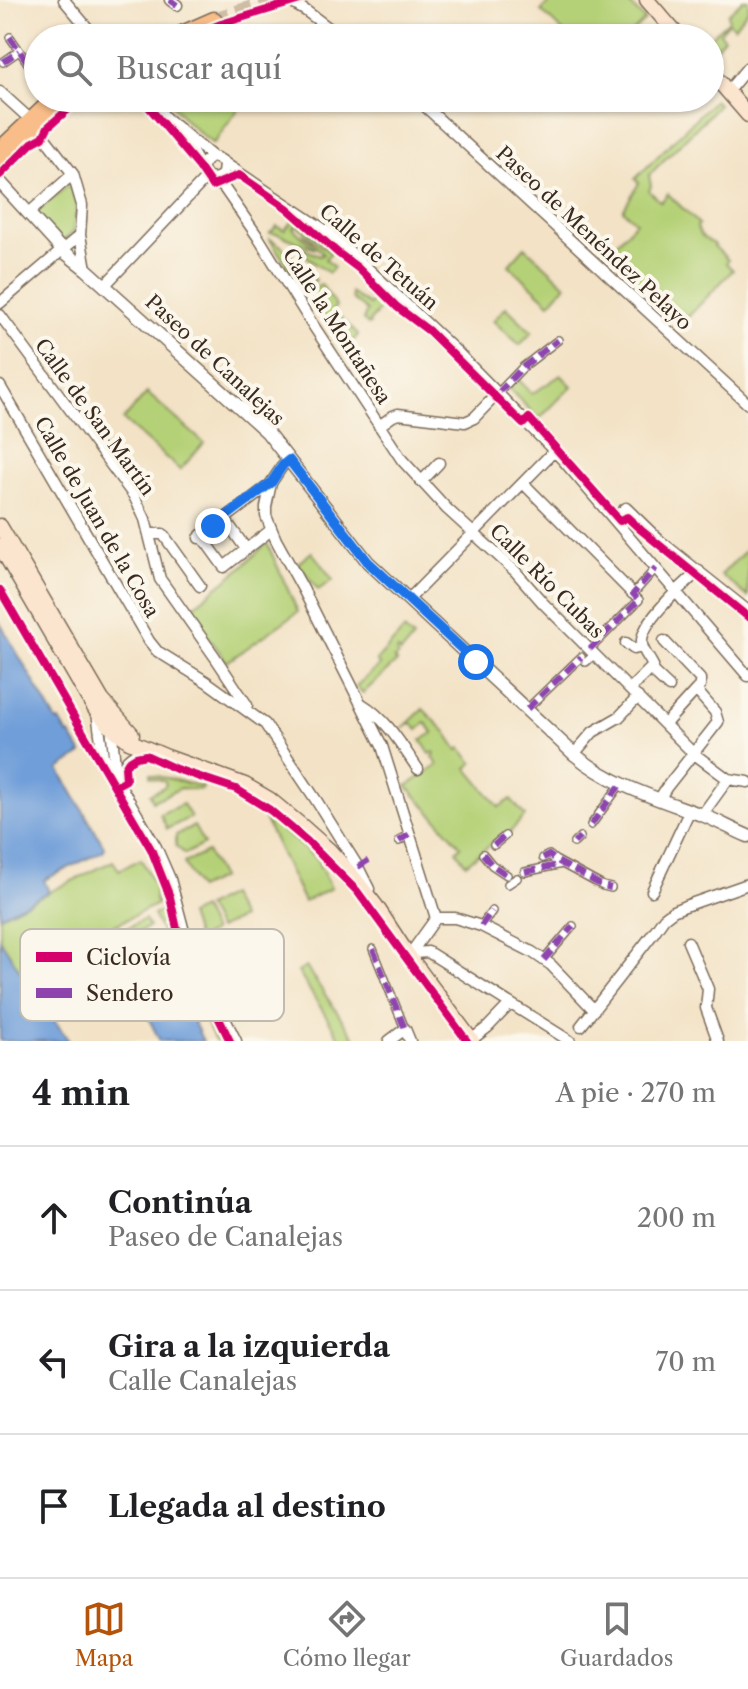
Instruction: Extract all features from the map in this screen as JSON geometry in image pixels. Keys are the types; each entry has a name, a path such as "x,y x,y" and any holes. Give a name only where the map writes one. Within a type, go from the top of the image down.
{"main road":[{"path":"647,0 668,24"},
{"path":"205,24 214,20"},
{"path":"724,87 748,115"},
{"path":"0,150 38,129 48,112"},
{"path":"0,167 56,112"},
{"path":"0,526 111,727 135,744 245,785 287,813 329,850 355,879 408,955 476,1039"},
{"path":"0,546 99,706 118,719 147,748"},
{"path":"376,906 414,952 476,1039"}],"street":[{"path":"64,0 83,24"},
{"path":"287,0 323,24"},
{"path":"10,37 24,58"},
{"path":"3,62 19,51"},
{"path":"728,91 748,67"},
{"path":"0,92 38,129 73,174 82,205 80,235 86,269"},
{"name":"Calle de Tetuán","path":"161,112 214,173"},
{"name":"Paseo de Menéndez Pelayo","path":"431,112 748,404"},
{"name":"Calle de Tetuán","path":"167,119 218,158 214,173"},
{"path":"104,286 214,173 203,163 213,157"},
{"name":"Calle de Tetuán","path":"214,173 232,168 332,235 459,354 554,451 748,676"},
{"name":"Calle la Montañesa","path":"214,173 402,460 473,533"},
{"path":"29,213 73,174"},
{"name":"Paseo de Canalejas","path":"0,182 62,250 267,432 368,562 574,754 620,785 748,836"},
{"path":"0,303 80,235"},
{"name":"Calle de San Martín","path":"0,315 141,509 160,579 252,712"},
{"path":"379,426 398,414 465,422 474,418 523,367 558,340"},
{"name":"Calle de Juan de la Cosa","path":"0,386 149,641 157,651 252,712"},
{"path":"409,599 554,451"},
{"path":"271,530 224,567 200,536 271,483 289,460"},
{"path":"421,482 439,463"},
{"path":"271,483 266,507 271,530 382,746 436,918"},
{"path":"524,484 639,600 588,656"},
{"path":"614,518 626,508 659,540 748,611"},
{"path":"224,518 246,549"},
{"name":"Calle Río Cubas","path":"473,533 515,571 588,656 634,693 693,753 728,779 748,782"},
{"path":"149,534 163,534 179,552 200,586"},
{"path":"633,594 656,568"},
{"path":"574,754 593,732 619,717 653,664 642,647 642,636 647,625 699,571"},
{"path":"664,641 700,679 700,686 665,724"},
{"path":"626,643 634,649 642,647"},
{"name":"Calle Río Cubas","path":"527,709 588,656"},
{"path":"207,682 222,668"},
{"path":"651,670 669,687"},
{"path":"659,800 718,722 715,712 696,690"},
{"path":"360,703 375,712 418,769"},
{"path":"99,706 101,751 162,859 183,929"},
{"path":"252,712 279,742 358,867 376,906"},
{"path":"111,727 114,764 120,783"},
{"path":"120,783 124,763 147,748"},
{"path":"652,891 695,814 728,779"},
{"path":"591,825 620,785"},
{"path":"329,850 335,845 337,834"},
{"path":"399,841 410,834"},
{"path":"494,845 505,836"},
{"path":"483,854 507,875"},
{"path":"543,858 549,855 611,888"},
{"path":"358,867 369,860"},
{"path":"525,872 559,862"},
{"path":"508,884 517,878"},
{"path":"581,1026 664,918 685,906 748,884"},
{"path":"481,926 492,911"},
{"path":"436,918 455,918 494,931 544,960 594,1010"},
{"path":"414,952 436,918"},
{"path":"544,960 573,926"},
{"path":"688,942 708,989 706,1008 718,1041"},
{"path":"373,949 410,1041"},
{"path":"414,952 428,952 564,1040"},
{"path":"476,1039 510,1004"},
{"path":"226,1021 236,1041"},
{"path":"389,1041 405,1029"}],"green space":[{"path":"553,0 626,0 645,20 641,24 555,24 541,11"},
{"path":"743,0 748,0 748,10 734,27 728,22 724,28 729,20 728,14"},
{"path":"178,112 236,112 213,144"},
{"path":"702,112 711,112 649,175 649,191 661,202 668,194 699,224 701,236 715,245 733,270 682,323 607,253 636,222 623,210 639,183 635,179"},
{"path":"67,186 77,205 73,232 62,242 37,215"},
{"path":"297,217 331,249 296,225 293,228 315,249 270,233 277,226 284,230"},
{"path":"303,233 331,253 325,259 334,267 329,273 295,245 320,256 323,254"},
{"path":"269,238 316,280 311,285 315,289 321,284 336,306 333,310 358,335 352,342 314,307"},
{"path":"525,247 566,285 550,303 509,265"},
{"path":"361,280 381,303 387,297 389,299 368,325 363,320 367,311 352,299 351,293 369,305 372,301 367,296 370,293"},
{"path":"506,307 532,332 520,345 493,321"},
{"path":"561,375 572,386 539,419 509,389 518,379 532,394"},
{"path":"147,393 204,443 180,470 123,420"},
{"path":"267,543 298,612 227,662 189,610"},
{"path":"746,550 748,552 748,597 721,575"},
{"path":"312,552 333,580 318,590 298,563"},
{"path":"404,630 413,638 401,653 396,652 398,656 394,659 397,662 363,693 356,686 380,665 376,661"},
{"path":"423,709 473,763 467,768 499,807 511,799 525,816 507,835 505,833 466,864 456,851 461,846 407,786 438,765 433,757 434,752 430,754 421,740 433,733 427,724 418,730 412,723 402,729"},
{"path":"150,774 203,787 202,790 181,788 153,801 150,794 166,784 150,777"},
{"path":"183,804 191,817 167,829 160,814"},
{"path":"261,812 317,860 331,888 304,902"},
{"path":"194,826 204,844 185,854 176,846 176,835"},
{"path":"207,852 221,878 198,889 184,863"},
{"path":"141,859 155,886 157,904 108,929 20,929 20,971 0,939 0,916 113,861 119,870"},
{"path":"229,895 241,918 218,929 206,907"},
{"path":"202,909 212,929 194,929 189,915"},
{"path":"161,911 170,929 160,929 153,915"},
{"path":"145,919 149,927 145,929 125,929"},
{"path":"306,967 357,1041 342,1041 298,972"},
{"path":"205,1021 216,1021 225,1040 215,1041"}],"water":[{"path":"0,623 57,722 60,721 82,754 59,769 105,848 44,880 49,892 0,916"},
{"path":"0,939 20,971 20,1021 55,1021 69,1041 0,1041"},
{"path":"150,1021 193,1021 203,1041 160,1041"}],"tunnel":[{"path":"214,20 278,0"}],"marked path":[{"path":"170,0 177,5"},
{"path":"10,37 24,57"},
{"path":"3,62 19,51"},
{"path":"498,393 523,367 558,340"},
{"path":"590,649 639,600 633,594 656,568"},
{"path":"527,709 581,657"},
{"path":"591,825 620,785"},
{"path":"399,841 410,834"},
{"path":"494,845 505,836"},
{"path":"574,843 580,837"},
{"path":"483,854 507,875"},
{"path":"543,858 549,855 611,888"},
{"path":"358,867 369,860"},
{"path":"525,872 562,864"},
{"path":"481,926 492,911"},
{"path":"544,960 573,926"},
{"path":"373,949 405,1029"}],"cycle path":[{"path":"221,24 300,0"},
{"path":"0,175 32,143 43,137 48,127 65,112"},
{"path":"153,112 212,186 239,175 287,208 358,268 397,307 429,331 523,424 529,418 620,521 627,517 748,617"},
{"path":"0,590 151,849 170,897 177,929"},
{"path":"115,786 126,780 125,767 128,762 146,755 176,769 236,789 270,810 307,841 357,891 467,1041"},
{"path":"220,1021 230,1041"}],"route":[{"path":"213,526 271,483 289,460 368,562 476,662"}]}
